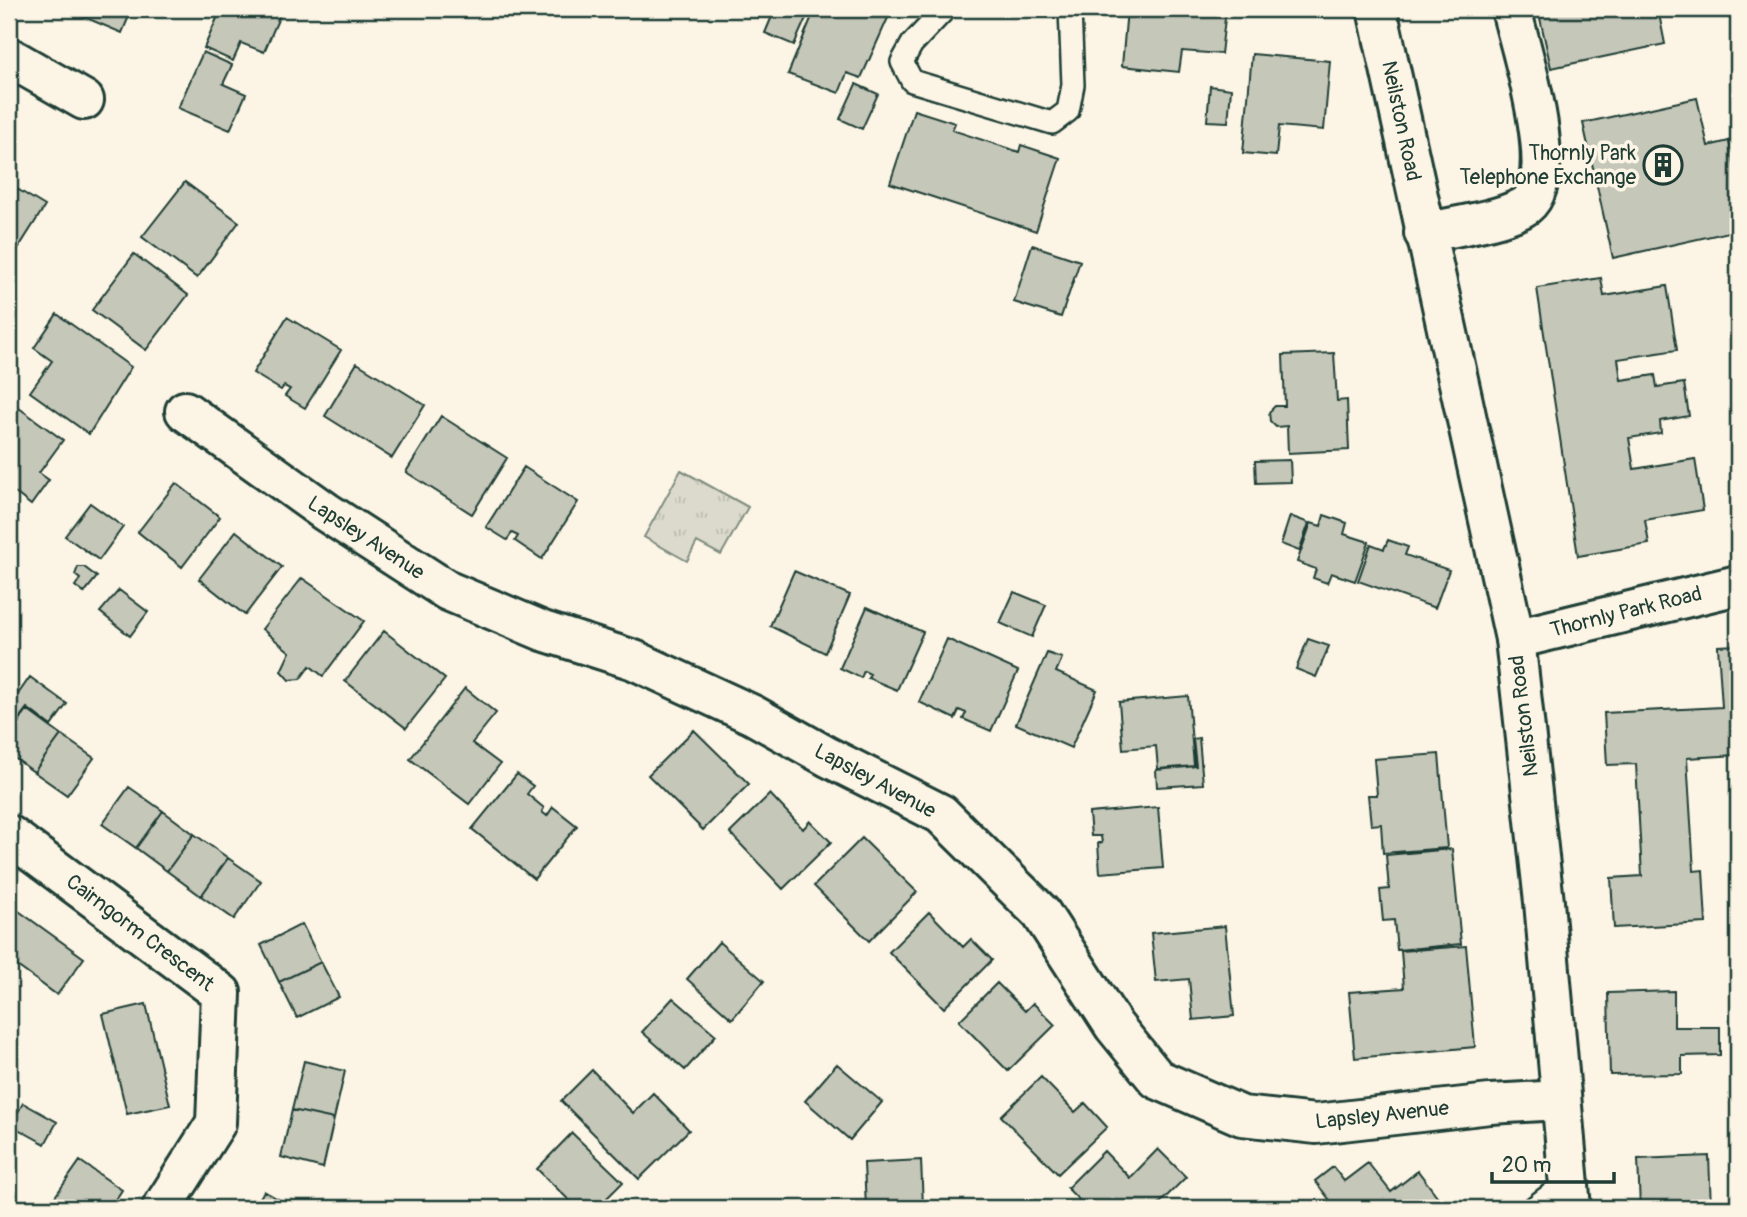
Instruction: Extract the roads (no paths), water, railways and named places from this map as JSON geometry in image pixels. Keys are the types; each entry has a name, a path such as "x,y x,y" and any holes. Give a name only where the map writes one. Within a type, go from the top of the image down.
{"street":[{"name":"Neilston Road","path":"1377,9 1515,639 1544,902 1569,1194"},
{"path":"1424,233 1524,207 1537,191 1543,168 1539,129 1511,9"},
{"path":"9,57 84,100"},
{"name":"Lapsley Avenue","path":"185,411 326,512 448,591 542,631 634,660 753,715 828,757 941,814 1041,913 1114,1026 1157,1079 1242,1116 1316,1124 1490,1104 1561,1100"},
{"name":"Thornly Park Road","path":"1515,639 1738,585"},
{"name":"Cairngorm Crescent","path":"9,835 221,993 216,1123 162,1208"}],"lane":[{"path":"946,9 912,44 902,62 912,81 1052,124 1068,111 1073,85 1070,9"},
{"path":"1533,1208 1569,1194"}],"place":[{"name":"Thornly Park Telephone Exchange","path":"1663,165"}]}
